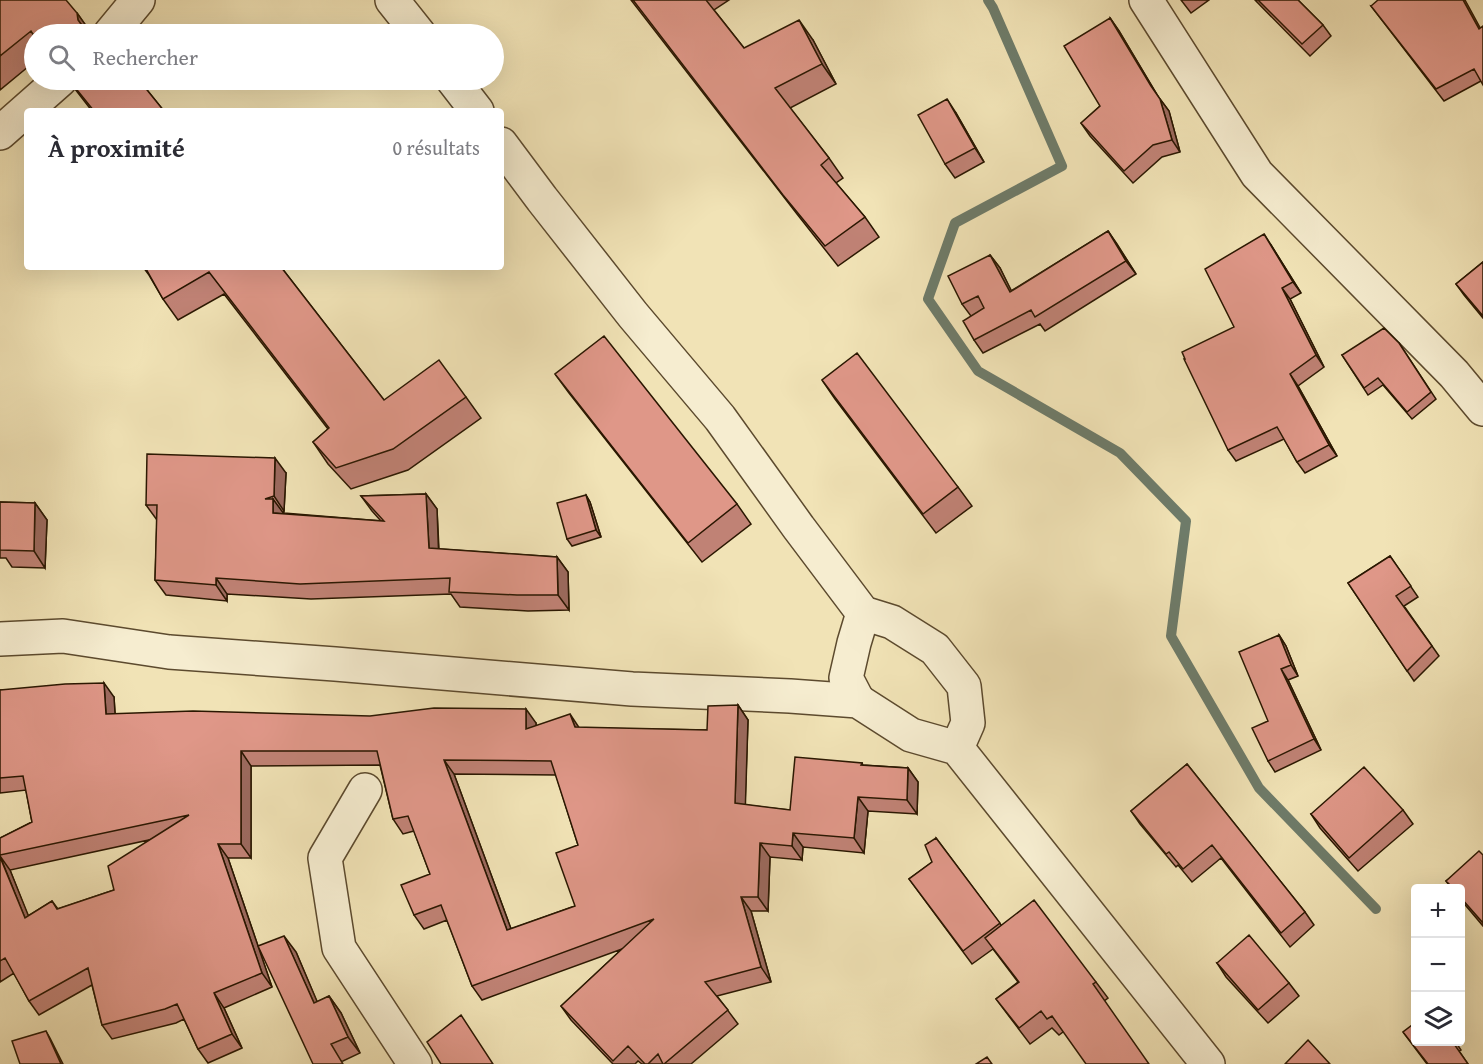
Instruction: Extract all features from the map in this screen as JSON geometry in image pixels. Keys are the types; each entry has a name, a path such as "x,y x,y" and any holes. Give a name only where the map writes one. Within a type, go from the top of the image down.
{"street":[{"path":"118,24 138,0"},
{"path":"392,0 411,24"},
{"path":"1146,0 1257,174 1454,374 1483,409"},
{"path":"28,108 49,90"},
{"path":"461,90 475,108"},
{"path":"0,133 24,112"},
{"path":"504,148 633,315 720,418 863,613 892,622 935,649 964,686 968,723 957,748"},
{"path":"858,701 846,678 863,613"},
{"path":"0,639 63,636 169,652 632,689 858,701 910,735 957,748 1208,1064"},
{"path":"365,790 325,858 339,948 415,1064"}],"building":[{"path":"0,0 66,0 77,13 81,24 24,24 24,37 0,56"},
{"path":"633,0 706,0 744,48 799,20 822,64 775,88 829,158 821,165 865,217 825,246"},
{"path":"1258,0 1298,0 1323,25 1302,44"},
{"path":"1378,0 1463,0 1479,29 1483,26 1483,85 1474,69 1436,89 1371,6"},
{"path":"1110,18 1160,99 1172,140 1153,145 1124,171 1081,123 1100,106 1064,46"},
{"path":"77,90 147,90 162,108 92,108"},
{"path":"947,99 975,148 945,164 918,115"},
{"path":"1108,231 1126,261 1035,317 1031,310 974,340 963,321 984,308 978,296 962,304 948,276 990,255 1010,292"},
{"path":"1264,234 1293,282 1282,288 1316,355 1290,374 1329,445 1297,462 1277,427 1228,450 1182,352 1234,327 1205,269"},
{"path":"1483,262 1483,316 1456,284"},
{"path":"147,270 283,270 384,400 439,360 466,397 393,449 336,468 313,442 329,428 209,272 163,299"},
{"path":"1384,328 1399,343 1431,392 1407,412 1378,378 1364,388 1342,355"},
{"path":"604,336 737,504 688,543 555,374"},
{"path":"857,353 958,487 923,514 822,380"},
{"path":"147,454 275,458 274,496 265,499 273,499 273,513 384,521 361,496 426,494 429,548 557,557 558,595 449,592 450,578 300,584 216,578 216,585 155,580 157,505 146,505"},
{"path":"586,495 596,530 567,539 557,503"},
{"path":"0,502 35,503 34,551 0,550"},
{"path":"1390,556 1411,586 1396,596 1432,646 1407,671 1348,583"},
{"path":"1279,635 1291,665 1281,669 1314,739 1268,761 1252,728 1268,721 1239,652"},
{"path":"104,683 106,714 193,711 370,716 434,708 526,709 526,729 570,714 575,727 707,730 708,706 738,705 735,803 790,810 795,757 908,768 907,800 858,797 854,838 793,833 792,846 760,843 758,897 741,897 761,967 705,982 728,1010 664,1064 658,1054 648,1064 645,1064 628,1046 613,1061 561,1006 654,919 472,986 441,905 414,915 401,885 430,874 408,816 393,819 377,751 241,751 241,844 218,844 262,973 214,993 232,1034 198,1049 177,1004 102,1025 88,968 29,1001 5,958 0,961 0,857 25,918 52,901 57,909 114,890 108,866 189,815 0,855 0,838 32,822 23,776 0,778 0,690","holes":["444,760 551,761 578,845 556,853 575,906 507,930"]},
{"path":"1187,764 1305,912 1281,933 1212,845 1183,869 1169,852 1166,854 1131,811"},
{"path":"1364,767 1403,810 1349,858 1311,814"},
{"path":"936,838 1000,923 963,951 909,879 932,862 925,845"},
{"path":"1479,851 1483,855 1483,923 1465,903 1465,884 1449,884 1446,881"},
{"path":"1034,900 1096,982 1093,984 1149,1064 1086,1064 1052,1016 1047,1019 1041,1011 1019,1028 996,999 1019,982 985,938"},
{"path":"1249,935 1289,983 1258,1010 1217,963"},
{"path":"284,936 314,1003 329,996 348,1037 331,1044 343,1064 313,1064 258,946"},
{"path":"461,1015 493,1064 441,1064 427,1042"},
{"path":"1411,1026 1411,1042 1403,1032"},
{"path":"46,1031 61,1064 20,1064 12,1041"},
{"path":"1308,1040 1330,1064 1285,1064"},
{"path":"1414,1046 1455,1046 1468,1064 1428,1064"},
{"path":"987,1057 992,1064 976,1064"}],"waterway":[{"path":"988,0 1062,166 955,223 928,299 978,371 1120,453 1186,521 1171,636 1259,788 1376,909"}]}
